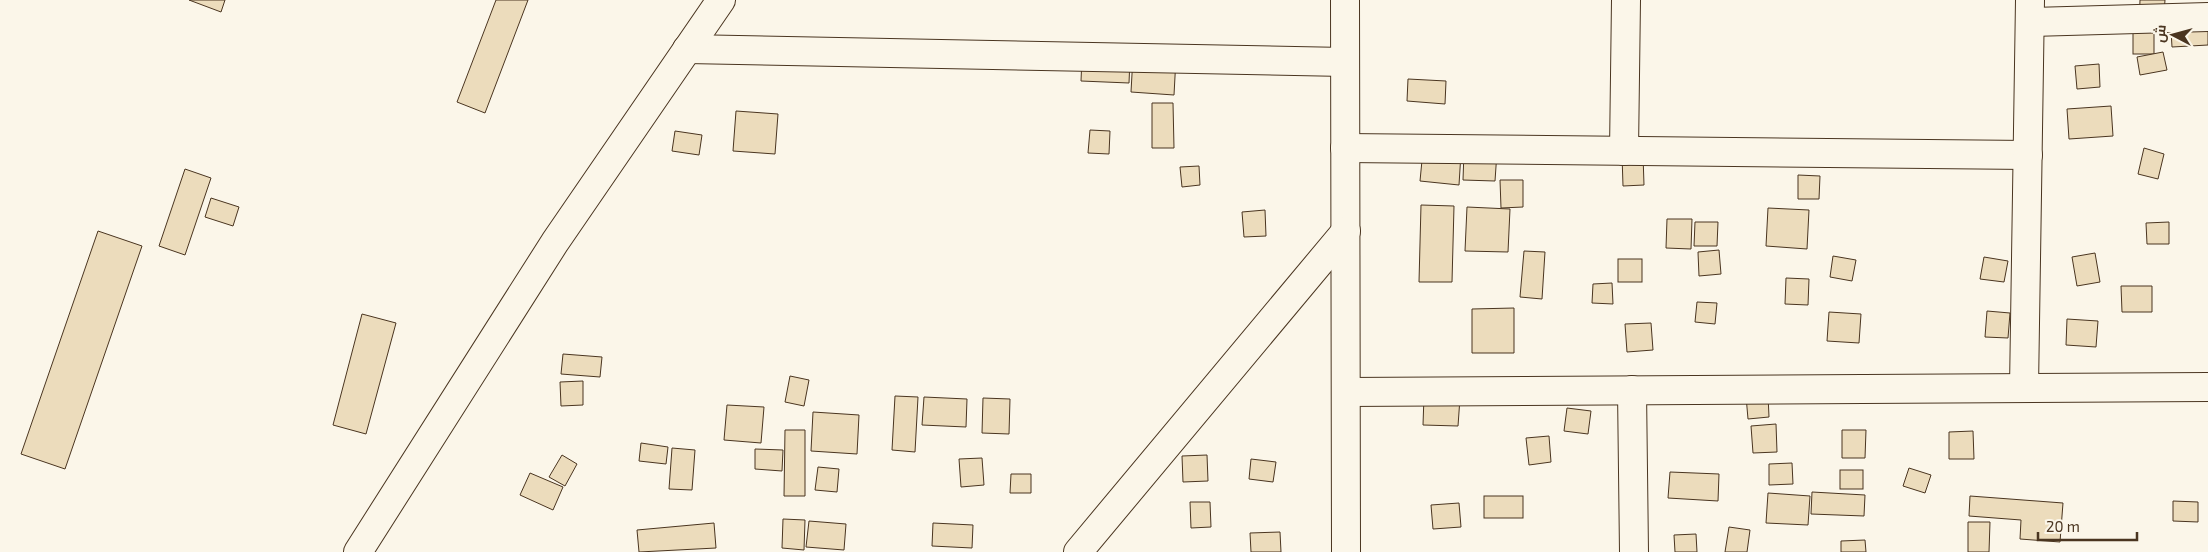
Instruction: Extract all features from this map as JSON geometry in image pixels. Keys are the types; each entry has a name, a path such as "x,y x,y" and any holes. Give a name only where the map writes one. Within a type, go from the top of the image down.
{"street":[{"path":"358,552 555,242 721,0"},
{"path":"1345,0 1346,552"},
{"path":"1624,151 1626,0"},
{"path":"2024,388 2030,11 2208,17"},
{"path":"687,49 1345,62"},
{"path":"1346,148 2028,154"},
{"path":"1078,552 1346,231"},
{"path":"1346,392 2208,387"},
{"path":"1632,390 1634,552"}],"building":[{"path":"189,0 225,0 221,12"},
{"path":"496,0 528,0 485,113 457,102"},
{"path":"2140,0 2165,0 2163,27 2139,26"},
{"path":"2208,12 2208,45 2172,47 2170,14"},
{"path":"2133,29 2154,29 2154,54 2133,54"},
{"path":"2163,52 2167,70 2140,75 2137,57"},
{"path":"1133,56 1176,58 1174,95 1131,92"},
{"path":"1082,57 1130,59 1129,83 1081,81"},
{"path":"2099,64 2100,87 2077,89 2075,66"},
{"path":"1408,79 1446,81 1445,104 1407,101"},
{"path":"1152,103 1173,103 1174,148 1152,148"},
{"path":"2111,106 2113,136 2069,139 2067,109"},
{"path":"736,111 778,114 775,154 733,151"},
{"path":"1090,130 1110,131 1109,154 1088,153"},
{"path":"675,131 702,135 699,155 672,151"},
{"path":"2144,148 2164,154 2158,179 2138,174"},
{"path":"1423,150 1461,153 1459,185 1420,181"},
{"path":"1464,151 1497,152 1495,181 1463,180"},
{"path":"1622,155 1643,155 1644,185 1623,186"},
{"path":"1199,166 1200,185 1182,187 1180,167"},
{"path":"185,169 211,178 185,255 159,246"},
{"path":"1798,175 1820,176 1819,199 1798,199"},
{"path":"1500,180 1523,180 1523,207 1501,208"},
{"path":"211,198 239,207 233,226 205,217"},
{"path":"1421,205 1454,206 1452,282 1419,282"},
{"path":"1467,207 1510,209 1508,252 1465,251"},
{"path":"1768,208 1809,210 1807,249 1766,246"},
{"path":"1265,210 1266,236 1244,237 1242,212"},
{"path":"1667,219 1692,219 1691,249 1666,248"},
{"path":"1695,222 1718,222 1717,246 1694,246"},
{"path":"2169,222 2169,244 2147,244 2146,223"},
{"path":"98,231 142,246 65,469 21,454"},
{"path":"1719,250 1721,274 1699,276 1698,252"},
{"path":"1524,251 1545,252 1542,299 1520,297"},
{"path":"2095,253 2100,282 2077,286 2072,257"},
{"path":"1833,256 1856,260 1852,281 1830,277"},
{"path":"1984,257 2008,261 2004,282 1980,279"},
{"path":"1618,259 1642,259 1642,282 1618,282"},
{"path":"1786,278 1809,279 1808,305 1785,304"},
{"path":"1612,283 1613,304 1592,303 1593,284"},
{"path":"2121,286 2152,286 2152,312 2122,312"},
{"path":"1697,302 1717,303 1715,324 1695,322"},
{"path":"1514,308 1514,353 1472,353 1472,309"},
{"path":"1987,311 2010,313 2008,338 1985,337"},
{"path":"1829,312 1861,314 1859,343 1827,341"},
{"path":"362,314 396,323 366,434 333,425"},
{"path":"2067,319 2098,321 2096,347 2066,345"},
{"path":"1651,323 1653,350 1627,352 1625,324"},
{"path":"563,354 602,357 600,377 561,374"},
{"path":"790,376 809,380 804,406 785,402"},
{"path":"583,381 583,405 561,406 560,382"},
{"path":"1768,395 1769,417 1748,419 1746,396"},
{"path":"895,396 918,397 915,452 892,450"},
{"path":"1424,396 1460,398 1458,426 1423,425"},
{"path":"924,397 967,399 966,427 922,425"},
{"path":"983,398 1010,399 1009,434 982,433"},
{"path":"727,405 764,407 761,443 724,440"},
{"path":"1567,408 1591,411 1588,434 1564,431"},
{"path":"813,412 859,415 857,454 811,451"},
{"path":"1776,424 1777,452 1753,453 1751,426"},
{"path":"785,430 805,430 805,496 784,496"},
{"path":"1842,430 1866,430 1865,458 1842,458"},
{"path":"1973,431 1974,459 1949,459 1949,432"},
{"path":"1549,436 1551,462 1529,465 1526,438"},
{"path":"641,443 668,447 666,464 639,461"},
{"path":"672,448 695,450 692,490 669,489"},
{"path":"755,449 783,450 782,471 755,469"},
{"path":"562,455 577,464 565,486 549,477"},
{"path":"1207,455 1208,481 1183,482 1182,456"},
{"path":"982,458 984,485 961,487 959,459"},
{"path":"1251,459 1276,462 1273,482 1249,479"},
{"path":"1792,463 1793,484 1769,485 1769,464"},
{"path":"818,467 839,469 837,492 815,490"},
{"path":"1909,468 1931,475 1925,493 1903,486"},
{"path":"1840,470 1863,470 1863,489 1840,489"},
{"path":"1670,472 1719,474 1718,501 1668,498"},
{"path":"530,473 563,487 553,510 520,495"},
{"path":"1011,474 1031,474 1031,493 1010,493"},
{"path":"1812,492 1865,495 1864,516 1811,514"},
{"path":"1768,493 1810,496 1808,525 1766,523"},
{"path":"1484,496 1523,496 1523,518 1484,518"},
{"path":"1970,496 2063,503 2060,542 2020,539 2021,520 1969,516"},
{"path":"2173,501 2198,502 2198,522 2173,521"},
{"path":"1190,502 1210,502 1211,527 1191,528"},
{"path":"1459,503 1461,527 1433,529 1431,505"},
{"path":"783,519 805,520 804,550 782,548"},
{"path":"809,521 846,524 844,550 806,547"},
{"path":"1968,522 1990,522 1989,552 1968,552"},
{"path":"714,523 716,548 639,552 637,530"},
{"path":"933,523 973,525 972,548 932,546"},
{"path":"1729,527 1750,530 1747,552 1725,552"},
{"path":"1280,532 1281,552 1251,552 1250,533"},
{"path":"1696,534 1697,552 1675,552 1674,535"},
{"path":"1865,540 1866,552 1841,552 1841,541"}]}
